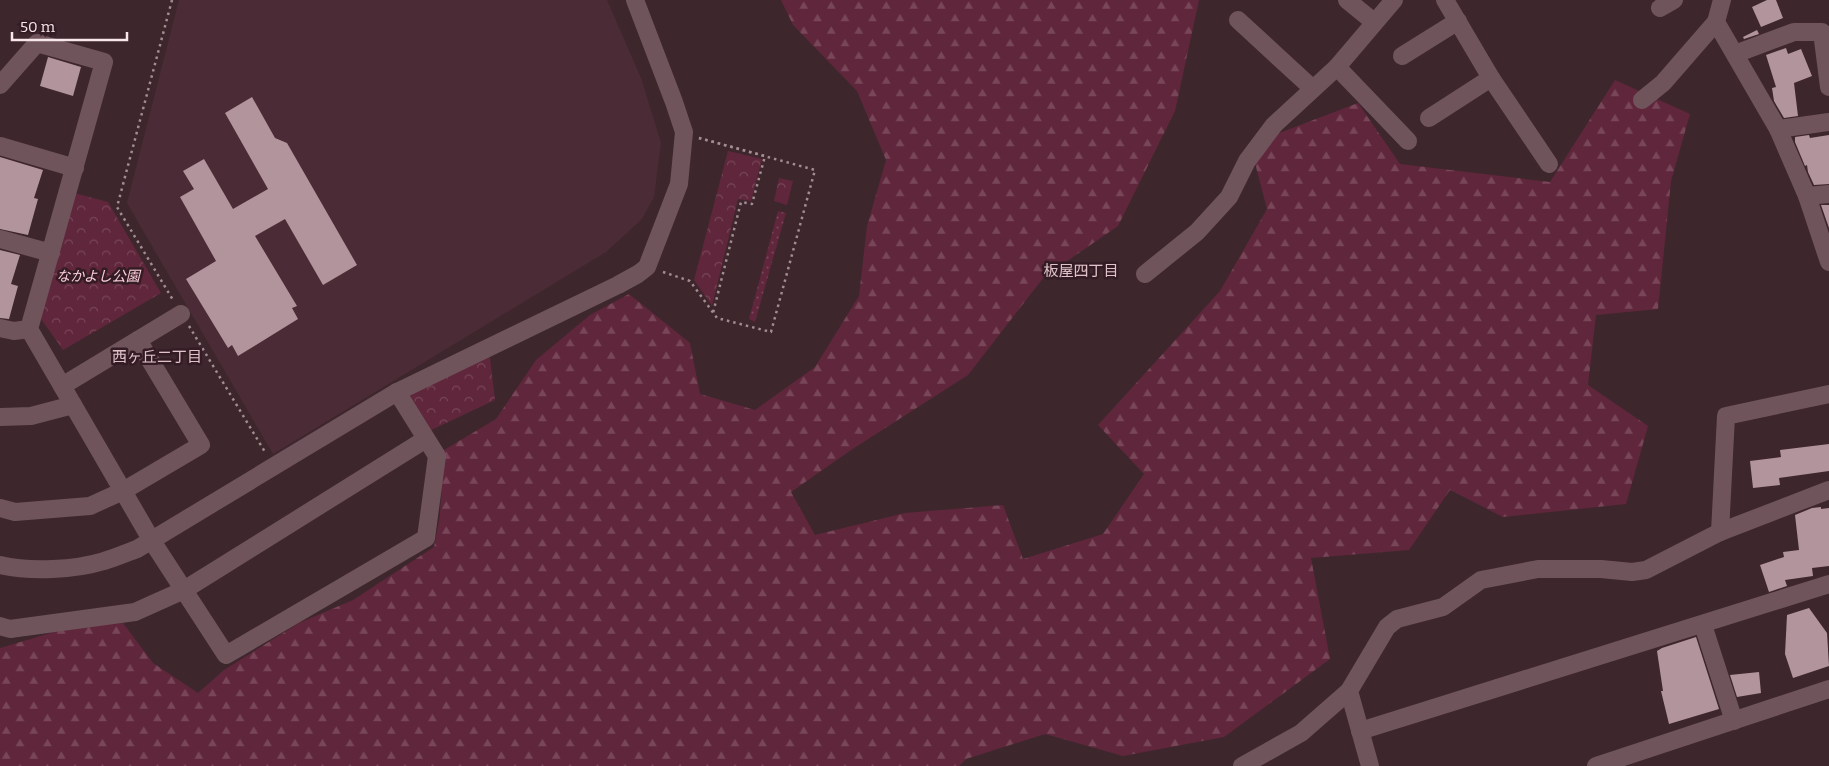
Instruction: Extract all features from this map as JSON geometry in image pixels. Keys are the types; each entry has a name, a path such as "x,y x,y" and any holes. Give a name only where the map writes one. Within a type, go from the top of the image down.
{"street":[{"path":"0,565 11,568 54,569 102,562 137,549 397,392 618,285 638,274 647,266 679,184 684,132 635,0"},
{"path":"1347,0 1374,22"},
{"path":"1145,274 1210,218 1229,197 1247,161 1274,125 1337,67 1394,0"},
{"path":"1445,0 1491,78 1549,164"},
{"path":"1642,100 1663,84 1716,22 1722,0"},
{"path":"1238,20 1313,89"},
{"path":"1402,56 1458,21"},
{"path":"1716,22 1778,129 1807,196 1829,262"},
{"path":"1735,54 1794,32 1822,32 1829,87"},
{"path":"0,85 37,44 104,62 30,329 152,541 226,655 426,538 437,456 397,392"},
{"path":"1337,67 1408,141"},
{"path":"1429,118 1491,78"},
{"path":"1778,129 1829,122"},
{"path":"0,146 75,168"},
{"path":"1807,196 1829,194"},
{"path":"0,238 51,253"},
{"path":"62,386 181,314"},
{"path":"0,328 14,332 30,329"},
{"path":"0,508 15,512 90,506 123,491 201,445 138,340"},
{"path":"1720,532 1726,416 1829,394"},
{"path":"0,417 31,416 73,405"},
{"path":"0,626 10,629 135,612 184,590 426,438"},
{"path":"1242,766 1301,732 1349,691 1387,627 1397,619 1443,607 1481,580 1538,569 1601,569 1632,572 1646,570 1720,532 1829,490"},
{"path":"1360,731 1829,584"},
{"path":"1703,625 1734,721"},
{"path":"1596,766 1829,690"},
{"path":"1349,691 1370,766"}],"path":[{"path":"172,0 117,207 274,467"},
{"path":"656,270 690,282 717,318 771,332 815,170 691,136"},
{"path":"713,313 741,202 752,204 765,156"}],"shaded area":[{"path":"179,0 607,0 641,78 661,143 654,197 642,219 606,252 273,454 127,203"}],"green space":[{"path":"781,0 1199,0 1175,111 1118,226 1044,277 968,375 851,450 791,492 815,535 905,513 1003,505 1023,559 1103,534 1144,474 1098,425 1220,291 1267,209 1250,144 1358,103 1400,164 1550,182 1615,80 1690,114 1671,181 1658,309 1596,315 1588,385 1648,426 1626,504 1503,517 1450,490 1409,550 1311,558 1330,659 1224,737 1123,756 1045,734 966,759 959,766 0,766 0,648 78,625 123,623 153,663 198,693 224,670 299,623 353,600 434,547 440,515 444,450 496,419 536,360 590,315 629,294 690,343 700,394 755,410 815,367 859,296 867,226 886,160 857,91 793,25"},
{"path":"728,151 762,159 751,201 738,199 712,306 694,280"},
{"path":"779,178 793,181 787,205 774,201"},
{"name":"なかよし公園","path":"74,193 108,202 161,293 63,350 39,316"},
{"path":"778,211 786,213 755,322 749,319"},
{"path":"488,341 495,400 427,432 404,393"}],"building":[{"path":"1767,0 1776,0 1783,18 1761,27 1752,7"},
{"path":"1757,30 1759,34 1744,39 1743,37"},
{"path":"1786,48 1788,54 1801,49 1812,76 1794,83 1798,116 1784,118 1774,101 1772,88 1776,87 1766,55"},
{"path":"48,57 81,67 73,96 40,86"},
{"path":"252,97 275,138 287,143 357,265 323,285 285,219 255,236 297,306 292,308 298,319 238,356 232,345 228,348 186,279 216,261 180,197 194,189 183,171 204,159 233,209 268,189 225,113"},
{"path":"1809,135 1810,138 1829,135 1829,184 1814,185 1807,165 1805,166 1795,142 1795,137"},
{"path":"0,157 43,170 34,198 38,199 28,235 0,229"},
{"path":"1821,205 1829,205 1829,228"},
{"path":"0,250 20,255 11,284 18,286 9,319 0,318"},
{"path":"1829,444 1829,471 1779,478 1780,485 1753,488 1750,461 1781,457 1780,450"},
{"path":"1821,507 1821,509 1829,508 1829,566 1812,568 1813,576 1785,580 1787,586 1769,592 1760,565 1784,557 1783,552 1799,550 1795,515 1812,508"},
{"path":"1809,608 1827,633 1829,666 1793,678 1785,654 1787,615"},
{"path":"1696,637 1719,709 1669,724 1661,691 1663,691 1657,651"},
{"path":"1759,672 1761,693 1737,697 1730,675"}],"district":[{"name":"板屋四丁目","path":"1081,271"},
{"name":"西ヶ丘二丁目","path":"157,357"}]}
